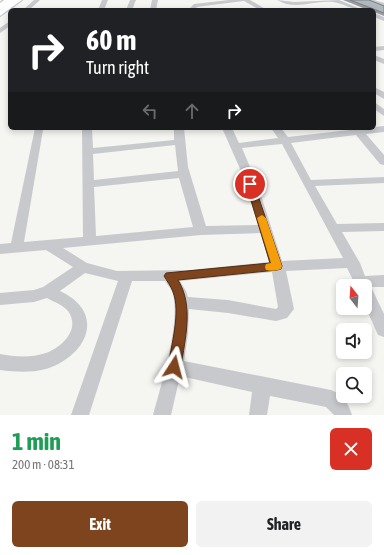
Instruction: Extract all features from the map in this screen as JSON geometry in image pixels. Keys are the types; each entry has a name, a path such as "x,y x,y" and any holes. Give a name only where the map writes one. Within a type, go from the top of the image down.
{"main road":[{"path":"0,14 18,0"}],"street":[{"path":"28,8 37,0"},
{"path":"193,8 194,6 242,0"},
{"path":"246,0 260,8"},
{"path":"280,0 294,4 334,0 355,8"},
{"path":"369,0 384,5"},
{"path":"218,3 226,8"},
{"path":"0,31 8,25"},
{"path":"376,91 384,97"},
{"path":"376,107 384,113"},
{"path":"18,247 38,130"},
{"path":"87,130 90,240"},
{"path":"179,130 183,174 201,231"},
{"path":"181,303 201,302 276,315 282,313 286,309 277,266 266,229 236,146 228,130"},
{"path":"278,130 286,140 308,183 353,263 360,279"},
{"path":"236,146 376,130"},
{"path":"359,132 384,162"},
{"path":"88,151 179,142"},
{"path":"89,184 183,174"},
{"path":"308,183 384,180"},
{"path":"334,228 384,227"},
{"path":"0,249 201,231 266,229"},
{"path":"47,244 83,267 117,276 190,275 277,266 353,263"},
{"path":"0,299 34,296 48,292 83,267"},
{"path":"80,415 127,276"},
{"path":"162,415 174,367 180,326 181,303 179,291 170,276"},
{"path":"372,284 384,281"},
{"path":"0,362 13,364 38,363 64,353 78,337 80,320 74,307 48,292"},
{"path":"372,305 384,330"},
{"path":"174,367 332,399 340,407 343,415"},
{"path":"258,415 262,386"}],"building":[{"path":"350,0 369,0 384,6 384,13 376,10 376,8 371,8"}],"slow traffic":[{"path":"262,218 277,266 270,267"}],"route":[{"path":"174,367 180,326 181,303 179,291 170,276 277,266 250,184"}]}
